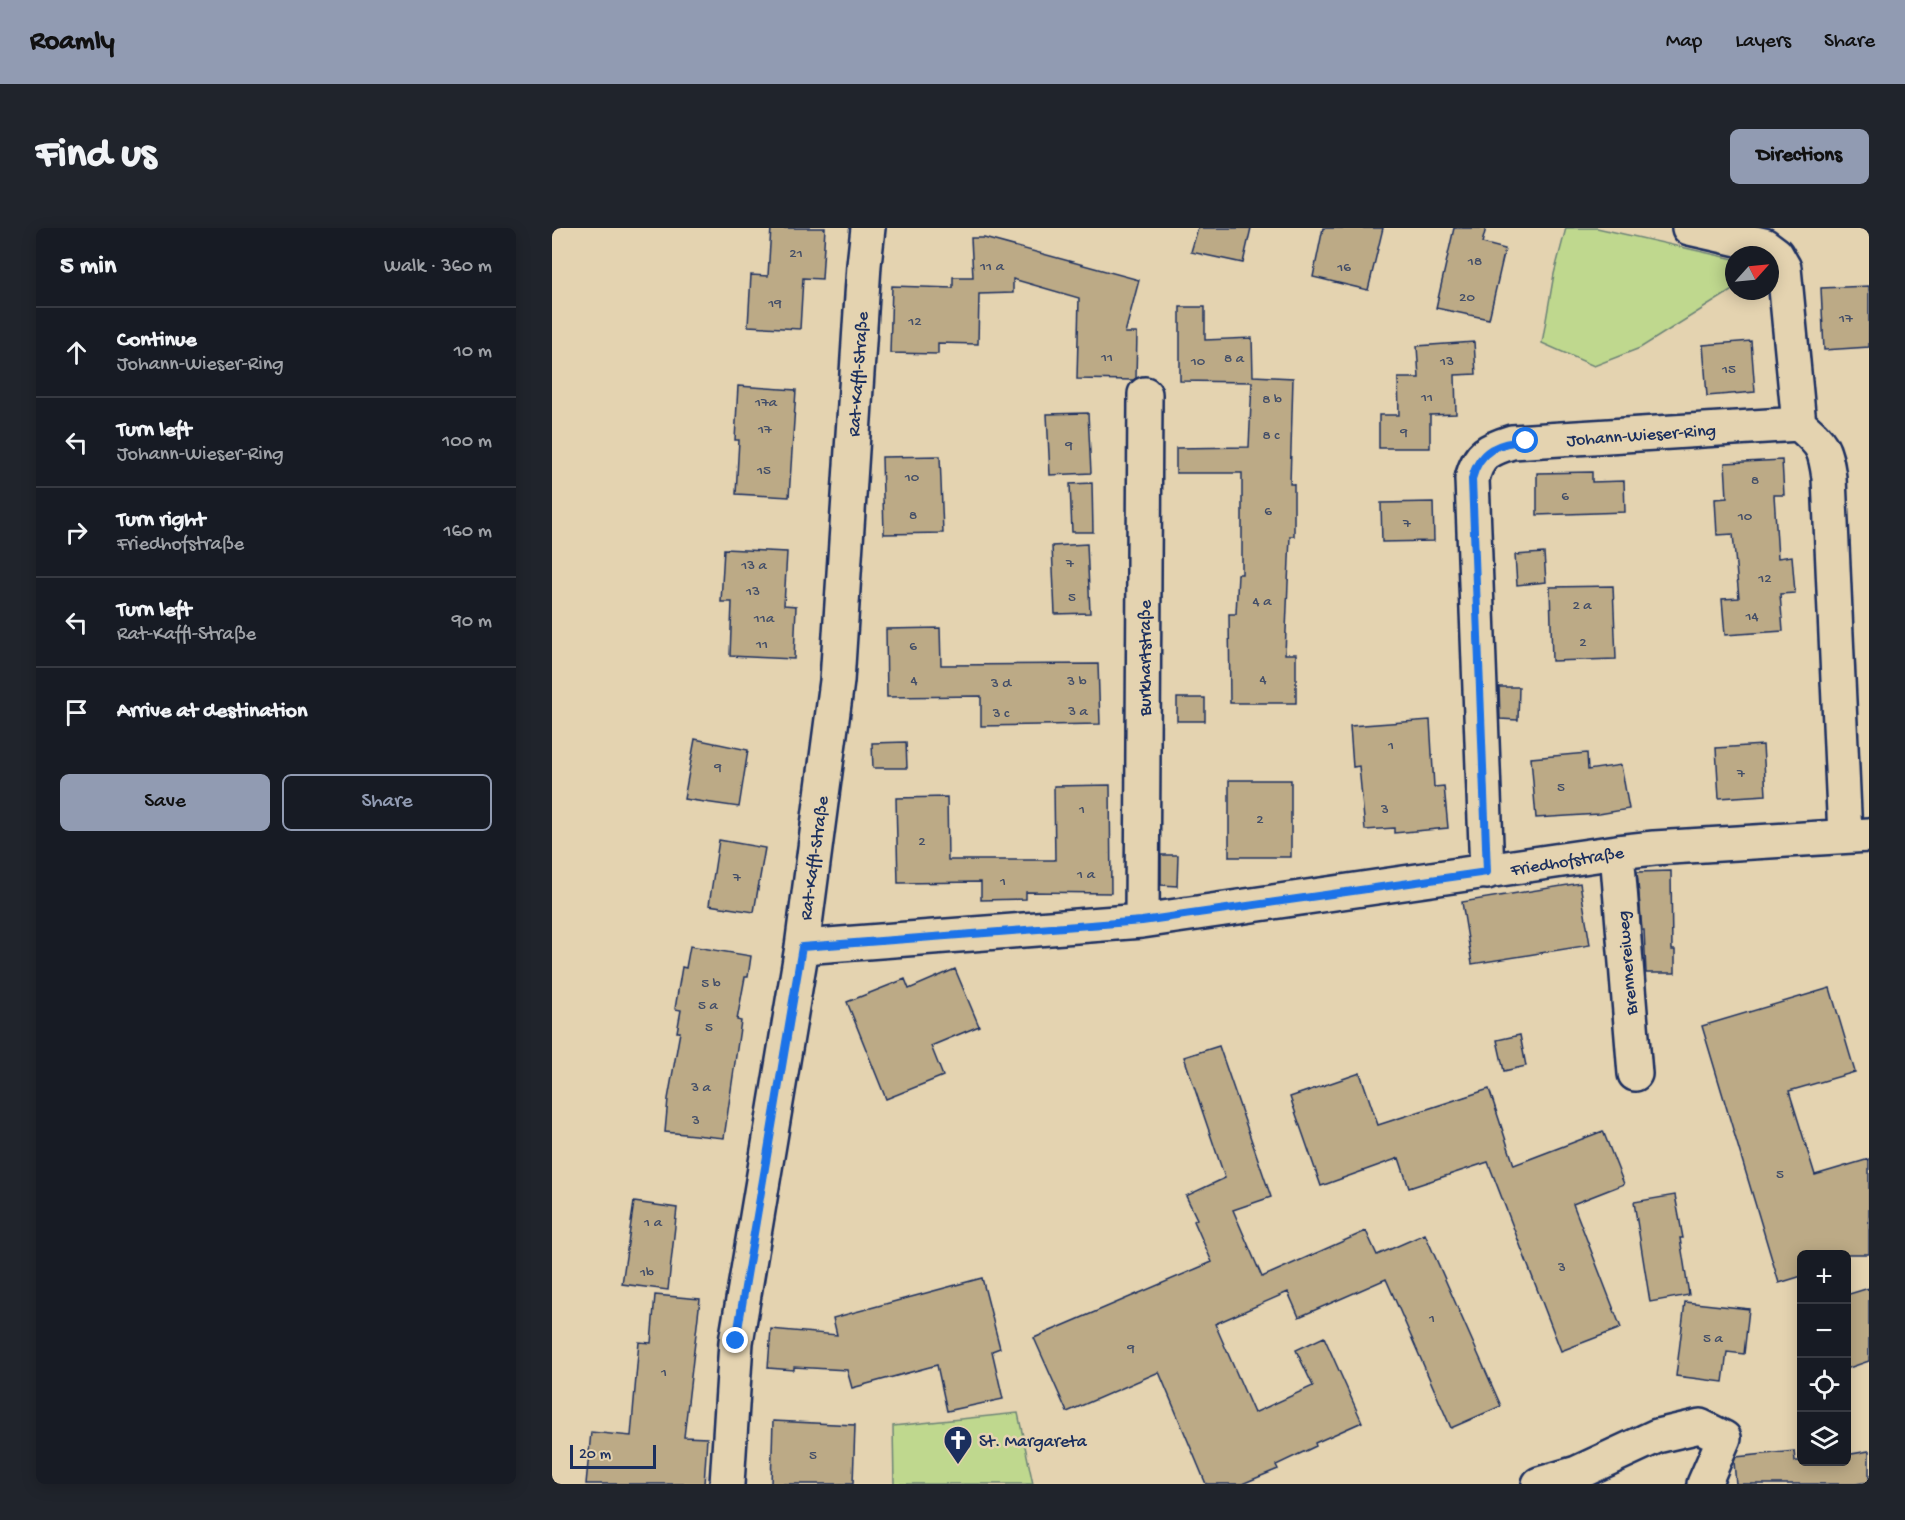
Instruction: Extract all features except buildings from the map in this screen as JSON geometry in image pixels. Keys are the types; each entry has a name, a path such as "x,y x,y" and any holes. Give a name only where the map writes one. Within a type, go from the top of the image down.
{"street":[{"name":"Rat-Kaffl-Straße","path":"727,1484 736,1341 802,947 837,681 868,228"},
{"path":"1689,228 1764,245 1776,254 1784,268 1788,288 1799,424 1816,438 1826,454 1857,836"},
{"name":"Burkhartstraße","path":"1142,921 1145,394"},
{"name":"Johann-Wieser-Ring","path":"1487,872 1472,493 1475,466 1484,454 1512,442 1799,424"},
{"name":"Friedhofstraße","path":"802,947 1142,921 1617,852 1857,836"},
{"name":"Brennereiweg","path":"1617,852 1635,1074"},
{"path":"1539,1484 1576,1478 1657,1436 1700,1426 1724,1438 1704,1484"}],"green space":[{"path":"1566,228 1597,228 1725,257 1725,295 1640,348 1594,366 1542,343 1554,274"},
{"path":"1018,1413 1033,1484 894,1484 893,1426"}],"place":[{"name":"St. Margareta","path":"958,1466"}],"route":[{"path":"736,1341 802,947 1142,921 1487,872 1472,479 1475,466 1484,454 1512,442 1526,441"}]}
